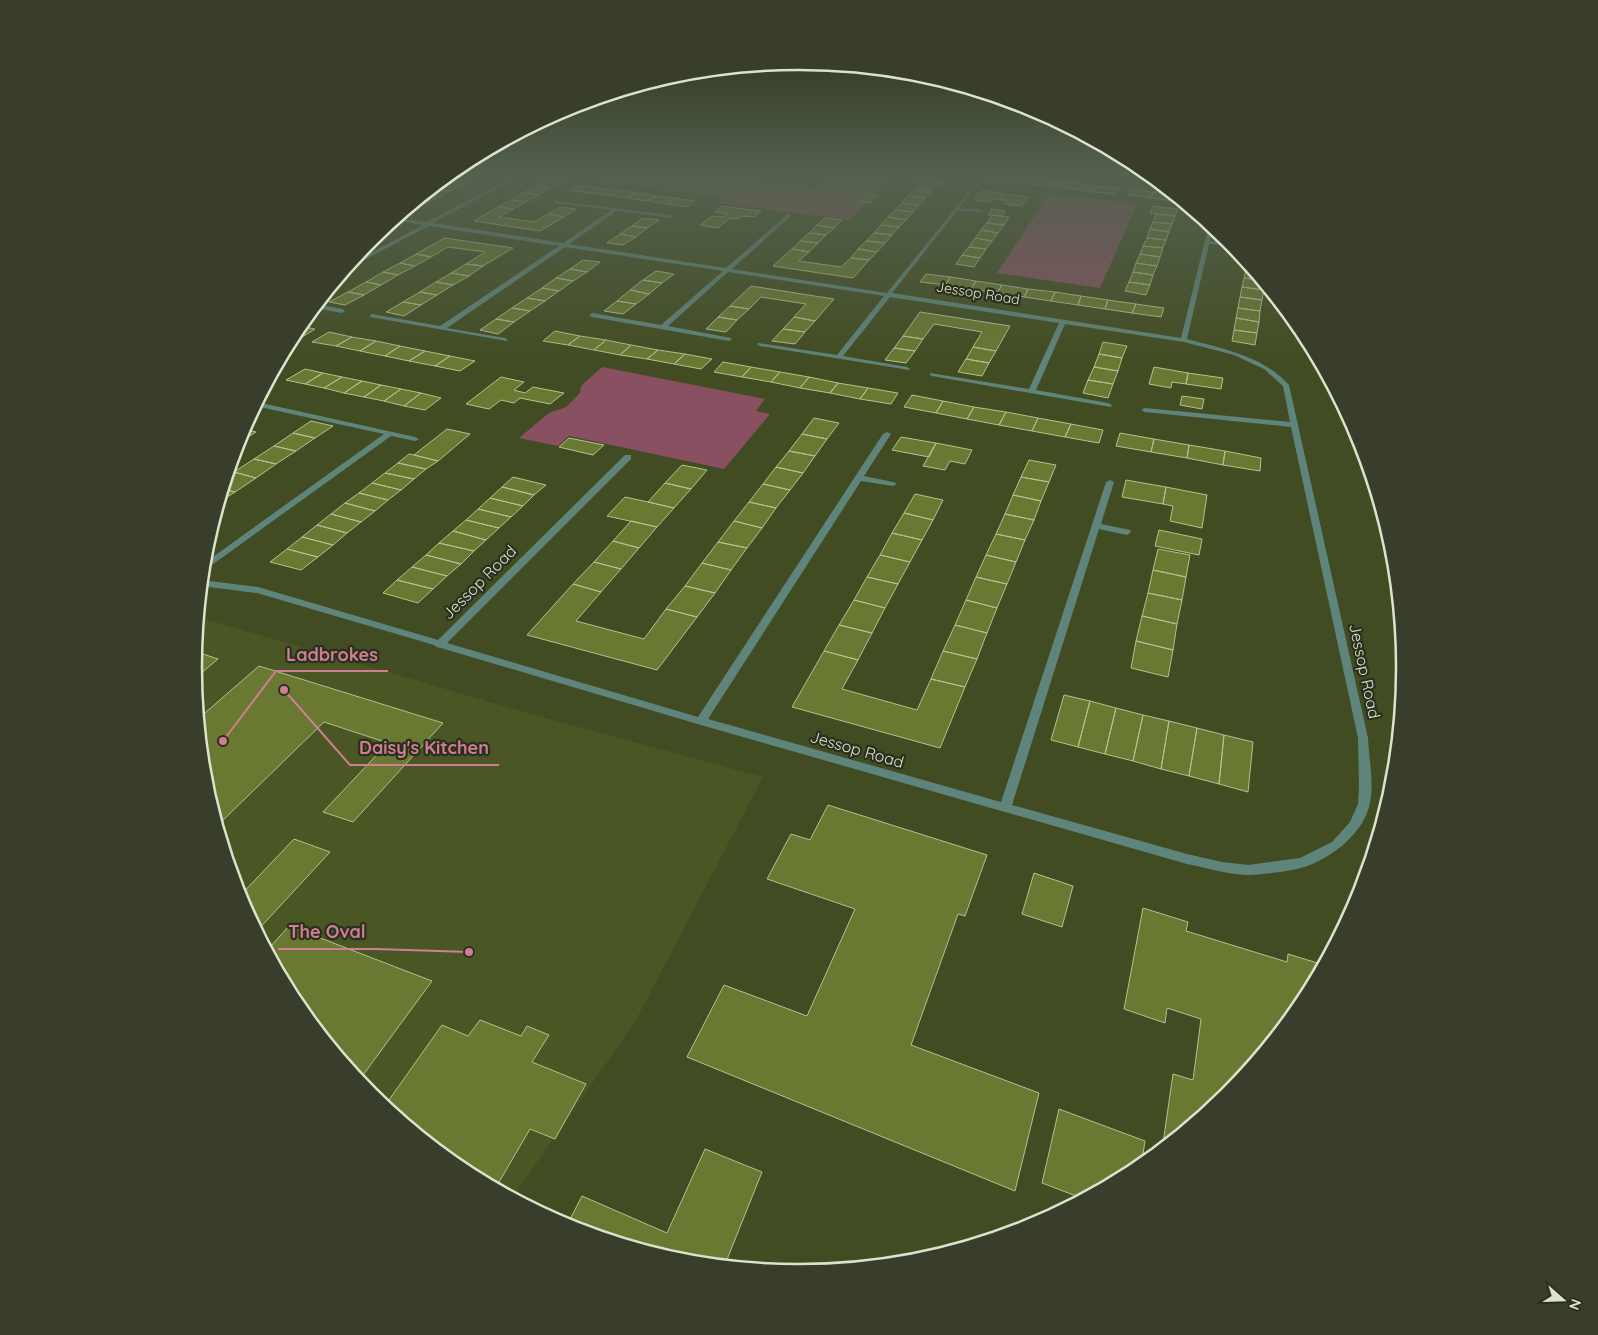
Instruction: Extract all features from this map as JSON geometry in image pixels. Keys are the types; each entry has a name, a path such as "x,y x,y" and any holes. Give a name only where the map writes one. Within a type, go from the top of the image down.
{"street":[{"path":"365,258 402,238"},
{"name":"Jessop Road","path":"208,584 258,590 701,721 1186,859 1222,867 1248,870 1302,863 1336,846 1355,825 1364,804 1363,738 1286,385 1266,368 1236,354 1184,340 521,238"},
{"path":"442,328 574,238"},
{"path":"663,328 763,238"},
{"path":"838,358 933,238"},
{"path":"1184,340 1208,238"},
{"path":"1207,242 1220,244"},
{"path":"323,307 342,311"},
{"path":"592,315 730,339"},
{"path":"372,316 504,340"},
{"path":"1032,391 1062,321"},
{"path":"760,344 907,369"},
{"path":"932,374 1108,404"},
{"path":"262,405 415,439"},
{"path":"1145,410 1295,425"},
{"path":"211,562 389,434"},
{"path":"701,721 888,434"},
{"name":"Jessop Road","path":"439,645 628,457"},
{"path":"860,478 893,484"},
{"path":"1005,808 1110,482"},
{"path":"1096,526 1127,532"}],"shaded area":[{"path":"1020,238 1122,238 1100,288 997,273"},
{"path":"602,367 765,399 756,411 770,414 724,469 569,436 558,446 519,438 549,413 566,407 580,393 581,386"},
{"path":"204,619 538,716 763,777 635,1022 516,1193 500,1185 435,1142 405,1117 350,1061 302,999 263,932 247,896 233,860 213,784 203,707"}],"building":[{"path":"444,238 513,248 483,266 466,264 485,252 448,247 431,257 416,254"},
{"path":"614,238 634,238 623,245 607,243"},
{"path":"803,238 823,238 818,243 800,241"},
{"path":"869,238 889,238 885,243 866,241"},
{"path":"975,238 992,241 986,249 969,247"},
{"path":"977,238 994,238 992,241"},
{"path":"1147,238 1166,240 1163,248 1143,246"},
{"path":"800,241 818,243 809,252 792,249"},
{"path":"866,241 885,243 877,252 858,249"},
{"path":"1143,246 1163,248 1160,257 1140,254"},
{"path":"969,247 986,249 980,258 962,255"},
{"path":"792,249 809,252 799,261 841,267 851,258 869,260 853,278 773,266"},
{"path":"858,249 877,252 869,260 851,258"},
{"path":"416,254 431,257 415,266 400,263"},
{"path":"1140,254 1160,257 1157,266 1136,263"},
{"path":"962,255 980,258 974,267 956,264"},
{"path":"583,260 600,262 587,272 570,269"},
{"path":"400,263 415,266 398,275 383,272"},
{"path":"1136,263 1157,266 1153,275 1133,272"},
{"path":"466,264 483,266 469,276 451,273"},
{"path":"570,269 587,272 573,281 556,278"},
{"path":"656,271 674,274 662,283 643,280"},
{"path":"1245,271 1252,279 1244,278"},
{"path":"383,272 398,275 381,285 366,282"},
{"path":"1133,272 1153,275 1150,285 1129,282"},
{"path":"451,273 469,276 453,285 436,282"},
{"path":"926,274 951,277 945,285 920,282"},
{"path":"951,277 976,281 971,289 945,285"},
{"path":"556,278 573,281 559,291 542,288"},
{"path":"1244,278 1252,279 1261,290 1242,287"},
{"path":"643,280 662,283 649,294 630,290"},
{"path":"976,281 1002,285 997,293 971,289"},
{"path":"366,282 381,285 364,295 348,292"},
{"path":"436,282 453,285 437,295 420,292"},
{"path":"1129,282 1150,285 1146,295 1125,291"},
{"path":"1002,285 1028,289 1024,297 997,293"},
{"path":"751,286 834,299 815,321 794,317 806,304 761,297 749,309 730,306"},
{"path":"1242,287 1261,290 1263,293 1262,300 1240,297"},
{"path":"542,288 559,291 545,301 527,298"},
{"path":"1028,289 1055,292 1051,301 1024,297"},
{"path":"630,290 649,294 636,304 617,301"},
{"path":"348,292 364,295 345,305 329,302"},
{"path":"420,292 437,295 421,305 403,302"},
{"path":"1055,292 1081,296 1078,305 1051,301"},
{"path":"1081,296 1108,300 1105,309 1078,305"},
{"path":"1240,297 1262,300 1260,311 1238,308"},
{"path":"527,298 545,301 530,311 512,308"},
{"path":"1108,300 1136,304 1132,313 1105,309"},
{"path":"617,301 636,304 623,314 604,311"},
{"path":"403,302 421,305 404,316 386,312"},
{"path":"1136,304 1164,308 1161,317 1132,313"},
{"path":"730,306 749,309 737,320 718,317"},
{"path":"512,308 530,311 514,322 496,319"},
{"path":"1238,308 1260,311 1259,322 1236,318"},
{"path":"920,312 1010,326 996,351 973,347 982,332 934,324 923,339 903,336"},
{"path":"718,317 737,320 726,332 706,329"},
{"path":"794,317 815,321 805,332 783,329"},
{"path":"1236,318 1259,322 1257,333 1234,330"},
{"path":"496,319 514,322 498,334 480,330"},
{"path":"308,328 315,329 301,338"},
{"path":"783,329 805,332 795,344 772,341"},
{"path":"1234,330 1257,333 1255,345 1232,341"},
{"path":"555,331 580,336 568,345 543,341"},
{"path":"329,332 352,337 336,346 312,342"},
{"path":"580,336 606,340 594,350 568,345"},
{"path":"903,336 923,339 915,351 894,348"},
{"path":"352,337 376,341 360,351 336,346"},
{"path":"606,340 631,345 620,355 594,350"},
{"path":"376,341 400,346 385,356 360,351"},
{"path":"1103,342 1127,346 1122,358 1099,354"},
{"path":"631,345 658,350 647,359 620,355"},
{"path":"400,346 425,351 409,361 385,356"},
{"path":"973,347 996,351 989,363 966,359"},
{"path":"894,348 915,351 906,363 885,360"},
{"path":"658,350 685,354 674,364 647,359"},
{"path":"425,351 450,356 435,366 409,361"},
{"path":"685,354 712,359 701,369 674,364"},
{"path":"1099,354 1122,358 1118,371 1094,367"},
{"path":"450,356 475,361 460,371 435,366"},
{"path":"966,359 989,363 982,376 958,372"},
{"path":"723,362 751,367 742,377 714,372"},
{"path":"751,367 780,372 771,382 742,377"},
{"path":"1094,367 1118,371 1113,384 1088,380"},
{"path":"1154,367 1188,373 1186,384 1172,382 1171,388 1149,384"},
{"path":"305,369 323,373 305,384 286,380"},
{"path":"780,372 809,377 800,388 771,382"},
{"path":"323,373 342,377 324,388 305,384"},
{"path":"1188,373 1223,378 1221,389 1186,384"},
{"path":"342,377 362,381 344,393 324,388"},
{"path":"501,377 524,382 514,390 525,393 533,387 564,393 550,404 520,398 514,403 501,400 489,409 466,404"},
{"path":"809,377 838,383 830,393 800,388"},
{"path":"1088,380 1113,384 1108,398 1083,393"},
{"path":"362,381 381,385 364,397 344,393"},
{"path":"838,383 868,388 860,399 830,393"},
{"path":"381,385 401,389 384,401 364,397"},
{"path":"868,388 898,393 891,404 860,399"},
{"path":"401,389 421,393 404,406 384,401"},
{"path":"421,393 441,398 425,410 404,406"},
{"path":"912,395 943,401 936,413 904,407"},
{"path":"1182,396 1204,399 1202,409 1180,405"},
{"path":"943,401 974,407 967,419 936,413"},
{"path":"974,407 1006,412 999,425 967,419"},
{"path":"1006,412 1038,418 1032,431 999,425"},
{"path":"814,418 839,423 827,439 802,434"},
{"path":"1038,418 1071,424 1065,437 1032,431"},
{"path":"311,421 333,426 315,438 293,433"},
{"path":"1071,424 1103,430 1099,443 1065,437"},
{"path":"447,429 470,434 438,461 414,455"},
{"path":"251,431 256,432 248,437"},
{"path":"293,433 315,438 296,451 274,446"},
{"path":"1120,433 1154,439 1151,452 1116,446"},
{"path":"802,434 827,439 815,456 789,451"},
{"path":"901,437 936,443 929,457 892,450"},
{"path":"569,438 604,445 593,455 559,447"},
{"path":"1154,439 1189,445 1187,458 1151,452"},
{"path":"936,443 972,450 965,464 950,461 945,470 923,466"},
{"path":"1189,445 1225,451 1223,465 1187,458"},
{"path":"274,446 296,451 276,464 254,459"},
{"path":"789,451 815,456 803,473 776,467"},
{"path":"1225,451 1261,458 1260,471 1223,465"},
{"path":"409,454 438,461 426,469 398,463"},
{"path":"254,459 276,464 256,478 234,472"},
{"path":"1029,460 1056,465 1049,482 1021,477"},
{"path":"398,463 426,469 414,479 385,473"},
{"path":"682,465 707,470 691,489 665,483"},
{"path":"776,467 803,473 790,490 763,484"},
{"path":"234,472 256,478 235,492 229,490"},
{"path":"385,473 414,479 401,490 372,483"},
{"path":"513,477 546,485 534,495 502,487"},
{"path":"1021,477 1049,482 1041,501 1013,495"},
{"path":"1126,480 1166,487 1163,504 1122,497"},
{"path":"372,483 401,490 388,500 359,493"},
{"path":"665,483 691,489 674,508 648,502"},
{"path":"763,484 790,490 776,508 749,502"},
{"path":"502,487 534,495 523,506 490,498"},
{"path":"1166,487 1207,495 1202,528 1170,521 1173,506 1163,504"},
{"path":"229,490 235,492 226,498"},
{"path":"359,493 388,500 375,511 345,503"},
{"path":"915,494 943,500 933,520 904,513"},
{"path":"1013,495 1041,501 1034,520 1005,514"},
{"path":"625,497 674,508 657,527 607,516"},
{"path":"490,498 523,506 511,517 478,509"},
{"path":"749,502 776,508 762,528 734,521"},
{"path":"345,503 375,511 361,522 331,514"},
{"path":"478,509 511,517 499,528 466,520"},
{"path":"904,513 933,520 922,540 892,533"},
{"path":"331,514 361,522 347,533 317,525"},
{"path":"1005,514 1034,520 1025,540 996,534"},
{"path":"466,520 499,528 486,540 453,531"},
{"path":"631,521 657,527 639,548 613,541"},
{"path":"734,521 762,528 747,548 718,542"},
{"path":"317,525 347,533 333,545 302,537"},
{"path":"1159,530 1202,539 1199,555 1155,546"},
{"path":"453,531 486,540 474,551 439,543"},
{"path":"892,533 922,540 910,562 880,555"},
{"path":"996,534 1025,540 1016,562 986,555"},
{"path":"302,537 333,545 318,557 287,549"},
{"path":"613,541 639,548 621,569 594,562"},
{"path":"718,542 747,548 731,570 702,563"},
{"path":"439,543 474,551 461,564 426,555"},
{"path":"287,549 318,557 301,570 270,562"},
{"path":"1158,549 1190,555 1186,577 1153,570"},
{"path":"426,555 461,564 447,576 412,567"},
{"path":"880,555 910,562 898,584 867,577"},
{"path":"986,555 1016,562 1007,584 976,577"},
{"path":"594,562 621,569 601,592 573,584"},
{"path":"702,563 731,570 715,593 685,586"},
{"path":"412,567 447,576 433,589 397,580"},
{"path":"1153,570 1186,577 1182,600 1148,593"},
{"path":"867,577 898,584 885,608 854,600"},
{"path":"976,577 1007,584 997,608 966,600"},
{"path":"397,580 433,589 418,603 383,593"},
{"path":"573,584 601,592 576,621 644,639 666,609 697,617 657,670 527,635"},
{"path":"685,586 715,593 697,617 666,609"},
{"path":"1148,593 1182,600 1177,624 1142,616"},
{"path":"854,600 885,608 872,633 839,625"},
{"path":"966,600 997,608 987,633 955,625"},
{"path":"1142,616 1177,624 1173,650 1136,641"},
{"path":"839,625 872,633 858,660 824,651"},
{"path":"955,625 987,633 977,659 943,651"},
{"path":"1136,641 1173,650 1168,677 1131,668"},
{"path":"824,651 858,660 842,689 917,710 931,679 965,687 940,748 792,707"},
{"path":"943,651 977,659 965,687 931,679"},
{"path":"202,654 218,659 202,672"},
{"path":"259,666 443,723 353,822 323,812 388,743 324,722 222,821 213,784 204,714"},
{"path":"1064,695 1090,701 1078,747 1051,740"},
{"path":"1090,701 1116,708 1105,754 1078,747"},
{"path":"1116,708 1143,715 1133,761 1105,754"},
{"path":"1143,715 1169,721 1161,769 1133,761"},
{"path":"1169,721 1197,728 1189,776 1161,769"},
{"path":"1197,728 1224,735 1219,784 1189,776"},
{"path":"1224,735 1253,742 1248,792 1219,784"},
{"path":"828,805 987,855 965,916 958,914 911,1045 1039,1093 1015,1191 687,1057 724,985 807,1016 855,909 767,879 791,834 810,840"},
{"path":"294,839 330,852 261,927 245,891"},
{"path":"1034,873 1073,886 1062,927 1022,914"},
{"path":"1143,908 1188,922 1186,931 1287,962 1288,954 1318,963 1296,999 1248,1061 1193,1117 1163,1142 1173,1074 1193,1080 1201,1019 1167,1008 1165,1023 1124,1009"},
{"path":"289,926 432,981 363,1075 325,1031 302,999 271,946"},
{"path":"480,1020 521,1036 527,1026 549,1035 532,1062 586,1084 555,1139 530,1129 498,1184 435,1142 388,1101 442,1025 468,1036"},
{"path":"1059,1109 1145,1141 1143,1156 1098,1185 1076,1196 1042,1183"},
{"path":"705,1149 762,1172 727,1261 682,1254 644,1245 570,1220 582,1196 667,1233"}],"place":[{"name":"Daisy's Kitchen","path":"284,690"},
{"name":"Ladbrokes","path":"223,741"},
{"name":"The Oval","path":"469,952"}]}
